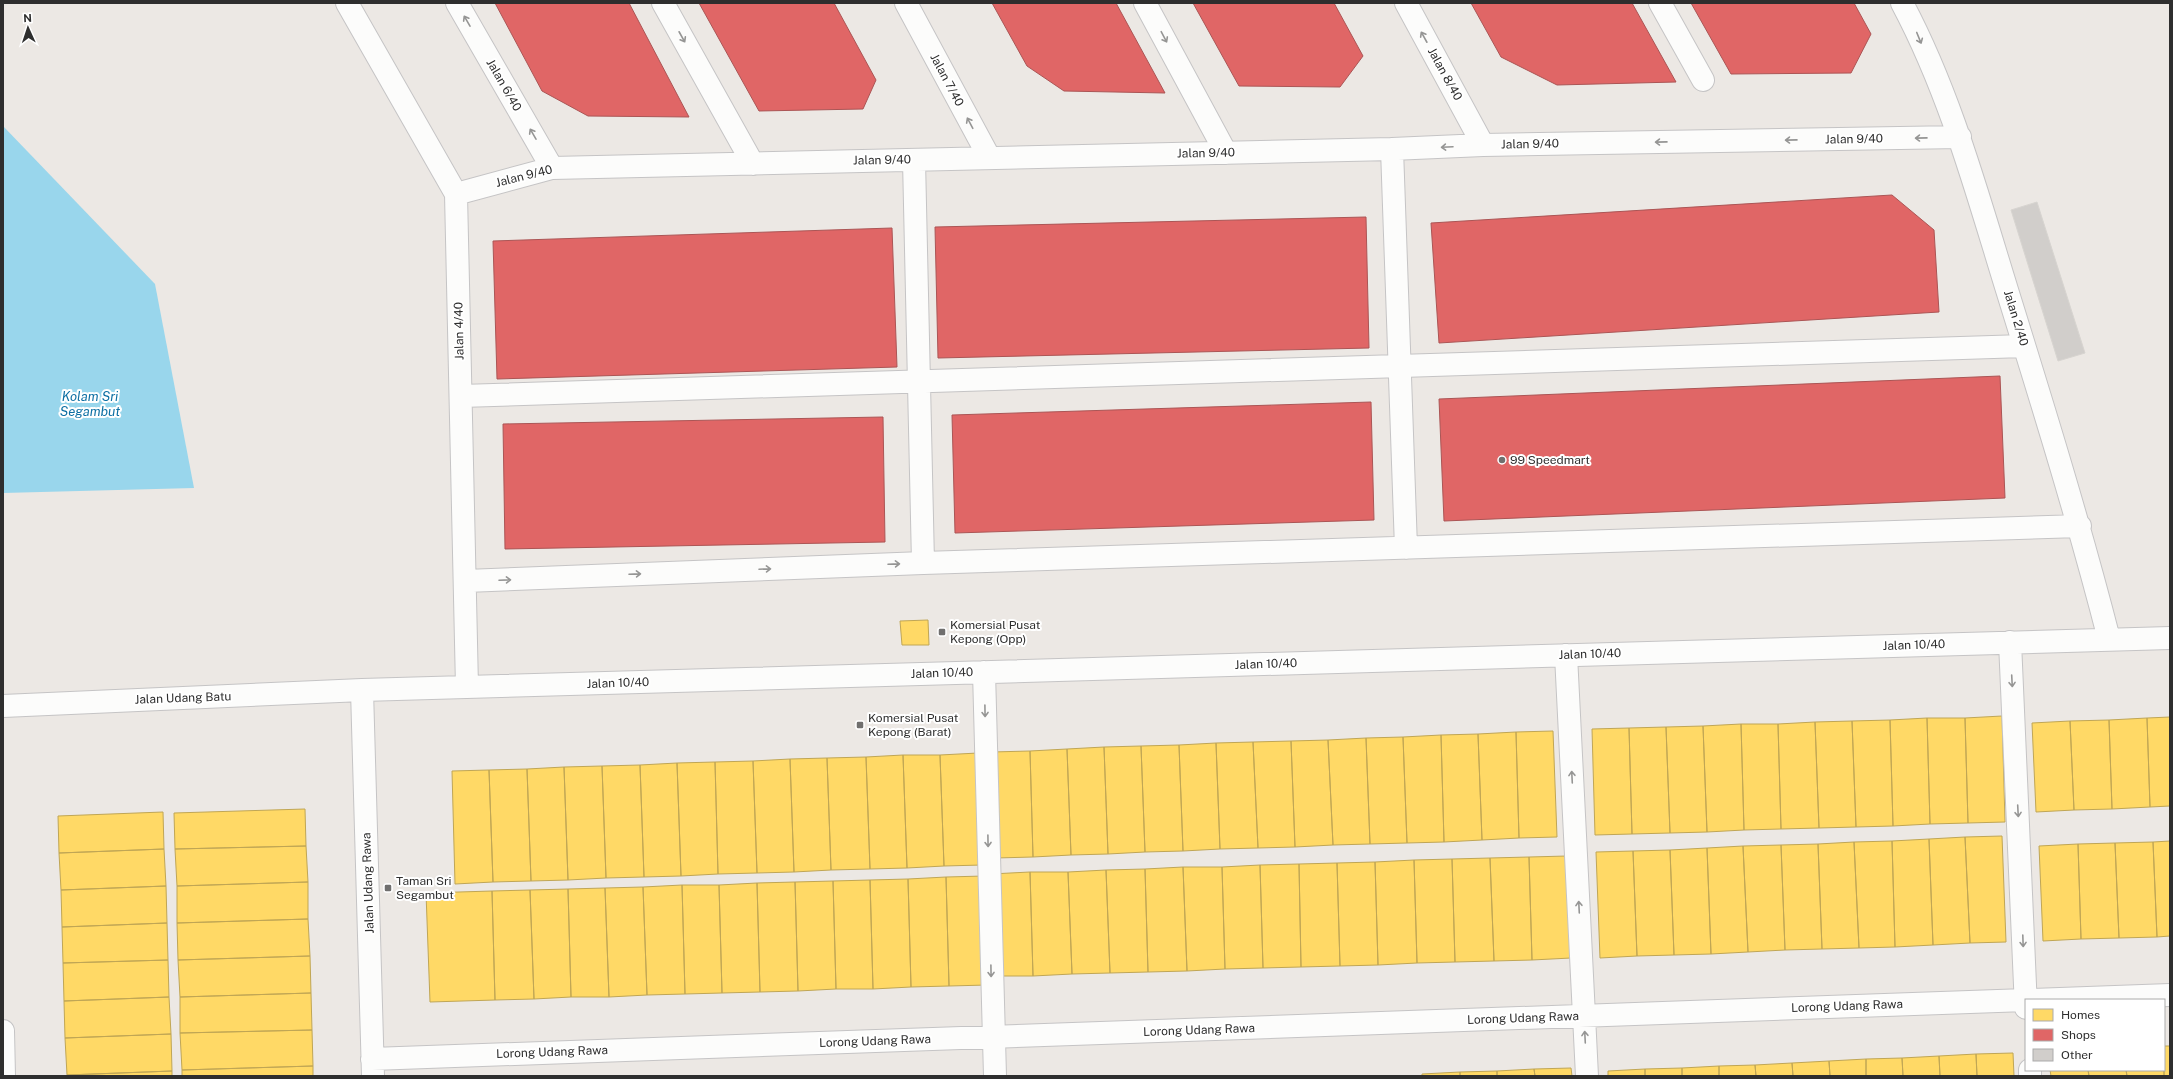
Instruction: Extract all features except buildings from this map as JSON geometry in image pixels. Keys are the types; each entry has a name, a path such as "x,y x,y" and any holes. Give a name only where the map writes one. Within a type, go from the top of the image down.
{"street":[{"name":"Jalan 4/40","path":"347,3 456,194 468,688"},
{"name":"Jalan 6/40","path":"457,3 552,168"},
{"path":"663,3 753,164"},
{"name":"Jalan 7/40","path":"906,3 989,157"},
{"path":"1145,3 1226,153"},
{"name":"Jalan 8/40","path":"1406,3 1483,145"},
{"path":"1660,3 1702,80"},
{"name":"Jalan 2/40","path":"1902,3 1915,27 1960,137 2080,526 2110,639"},
{"name":"Jalan 9/40","path":"456,194 552,168 1392,149 1483,145 1960,137"},
{"path":"1392,149 1406,548"},
{"path":"914,160 923,563"},
{"path":"461,396 2024,346"},
{"path":"466,581 923,563 2080,526"},
{"name":"Jalan 10/40","path":"362,690 2170,638"},
{"path":"2010,642 2026,999"},
{"path":"1566,655 1587,1076"},
{"path":"984,672 995,1076"},
{"name":"Jalan Udang Batu","path":"3,706 362,690"},
{"name":"Jalan Udang Rawa","path":"362,690 373,1067"},
{"path":"2059,999 2170,995"},
{"name":"Lorong Udang Rawa","path":"373,1067 993,1037 2025,1000"},
{"path":"3,1031 4,1076"}],"water":[{"name":"Kolam Sri Segambut","path":"3,126 155,284 194,488 3,493"}],"place":[{"name":"99 Speedmart","path":"1502,460"},
{"name":"Komersial Pusat Kepong (Opp)","path":"942,632"},
{"name":"Komersial Pusat Kepong (Barat)","path":"860,725"},
{"name":"Taman Sri Segambut","path":"388,888"}]}
